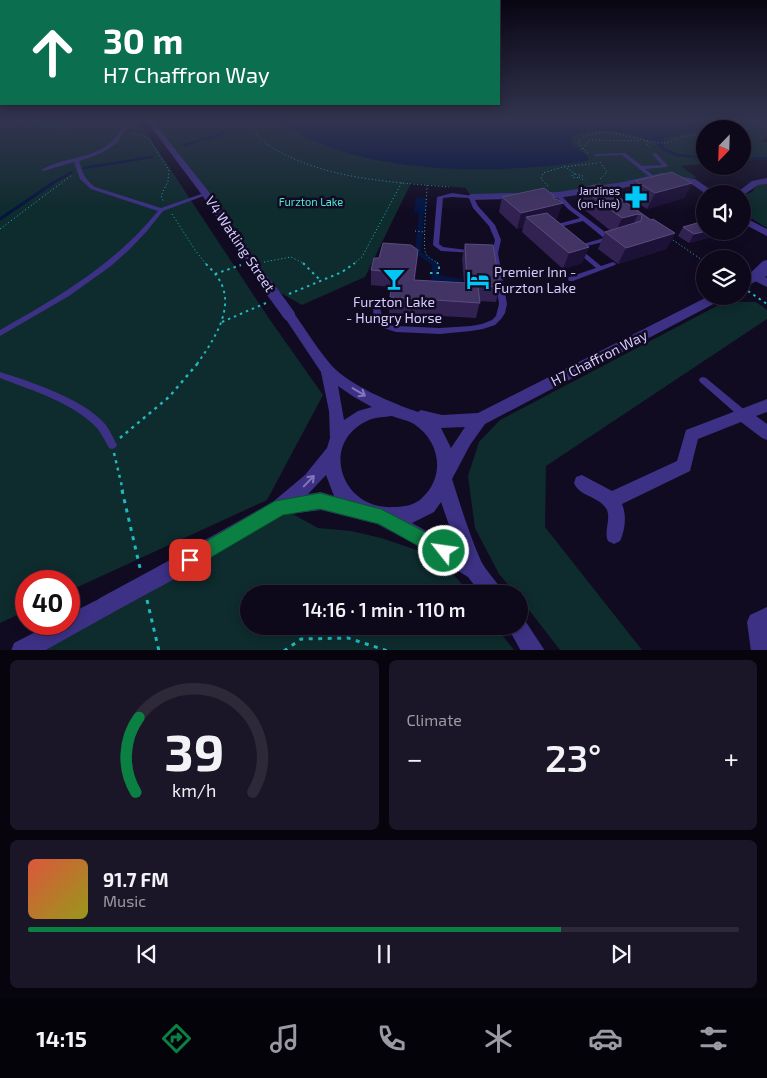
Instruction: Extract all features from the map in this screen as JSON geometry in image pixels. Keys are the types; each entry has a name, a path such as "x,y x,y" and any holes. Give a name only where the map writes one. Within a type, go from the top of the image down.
{"street":[{"name":"V4 Watling Street","path":"172,150 206,194 328,371 359,393 392,410"},
{"path":"471,196 558,195 662,176 682,178 700,185"},
{"path":"751,186 767,181"},
{"path":"751,225 767,233"},
{"path":"755,227 767,240"},
{"path":"754,281 767,263"},
{"name":"H7 Chaffron Way","path":"413,415 442,422 480,419 701,305"},
{"name":"V4 Watling Street","path":"328,371 336,411 336,444"},
{"path":"611,500 684,466 691,435 767,405"},
{"path":"22,650 175,568 280,507 311,481 348,426 361,417 376,411 392,410 413,415 428,424 440,438 446,455 445,477 454,516 475,570 486,585"},
{"path":"744,415 767,433"},
{"name":"H7 Chaffron Way","path":"445,477 464,440 480,419"},
{"path":"336,444 332,465 334,480 342,494 353,505 429,541 475,570"},
{"path":"280,507 320,501 374,515 395,518 409,515 431,501 445,477"},
{"path":"582,483 611,500 617,513 614,536"},
{"path":"762,650 757,622 767,617"},
{"path":"523,635 534,650"}],"lane":[{"path":"43,170 77,163 101,150"},
{"path":"594,157 623,154 652,177"},
{"path":"640,168 666,166 654,154"},
{"path":"77,163 78,172 84,182 93,188 164,209"},
{"path":"0,333 67,293 112,261 148,228 164,209 206,194"},
{"path":"377,308 378,320 386,327 392,328 459,332 492,324 502,313 503,304 495,253 498,240 492,225 478,211 471,196 452,195 440,197 436,245 440,249 476,252"},
{"path":"558,195 570,208 609,238"},
{"path":"561,210 570,208"},
{"path":"557,232 547,226 584,218"},
{"path":"576,248 617,237"},
{"path":"569,243 600,268"},
{"path":"486,253 495,253"},
{"path":"571,279 613,264"},
{"path":"0,375 44,392 82,411 100,425 112,445"},
{"path":"703,380 744,415"}],"path":[{"path":"142,576 112,445 183,383 200,360 221,322 225,307 225,290 215,274 164,209 161,196 168,181 168,170 157,150"},
{"path":"277,150 295,159 336,172 402,182 362,258 342,272 284,296"},
{"path":"585,150 601,162 607,172 597,181 588,183"},
{"path":"550,188 541,179 541,175 565,166 601,162"},
{"path":"0,229 76,172 77,163"},
{"path":"565,166 574,174 583,176 572,177 574,174"},
{"path":"579,177 597,189"},
{"path":"415,231 424,232"},
{"path":"664,234 696,256"},
{"path":"254,266 281,257 294,257 306,263 321,281"},
{"path":"215,274 242,264"},
{"path":"430,272 439,273"},
{"path":"754,281 767,304"},
{"path":"221,322 266,303"},
{"path":"146,594 159,650"},
{"path":"284,650 301,639 348,638 388,650"}],"green space":[{"path":"0,150 158,150 268,317 323,395 267,500 80,586 80,570 15,570 15,616 0,623"},
{"name":"Furzton Lake","path":"172,150 696,150 696,165 681,166 697,178 682,178 558,195 471,197 466,188 411,183 365,277 302,305 268,286 206,194"},
{"name":"Furzton Lake","path":"751,150 767,150 767,159 751,160"},
{"path":"767,183 767,228 751,218 751,192 757,185"},
{"path":"751,302 756,302 767,310 767,319 546,466 545,527 642,650 560,650 528,609 528,585 508,585 499,574 475,528 468,476 479,442 500,420 719,305 751,305"},
{"path":"280,507 318,528 351,531 381,538 426,553 439,559 463,585 240,585 240,635 502,635 514,650 24,650 51,635 80,635 80,619"}],"water":[{"path":"340,150 580,150 589,158 587,161 555,165 485,169 450,169 381,161"},
{"path":"416,197 426,198 421,252 438,264 438,275 462,279 463,292 431,290 432,265 415,253 419,213 414,212"}],"building":[{"path":"672,172 692,183 655,193 635,181"},
{"path":"600,184 651,220 653,219 675,233 626,248 605,232 641,221 642,215 638,214 622,218 581,188"},
{"path":"544,188 553,195 554,199 563,203 521,213 502,197"},
{"path":"547,213 589,247 569,253 526,217"},
{"path":"696,223 696,234 694,234 683,227"},
{"path":"383,243 411,245 418,250 414,280 467,283 465,244 493,245 500,287 478,286 480,303 390,297 393,272 371,270 374,258 379,258"}],"waterway":[{"path":"666,150 677,155 696,157"},
{"path":"84,168 152,157"},
{"path":"751,159 767,158"},
{"path":"51,184 72,172"},
{"path":"0,219 53,183"}],"place":[{"name":"Jardines (on-line)","path":"636,197"},
{"name":"Furzton Lake - Hungry Horse","path":"394,279"},
{"name":"Premier Inn - Furzton Lake","path":"478,280"}],"route":[{"path":"190,560 280,507 320,501 381,517 429,541 444,551"}]}
